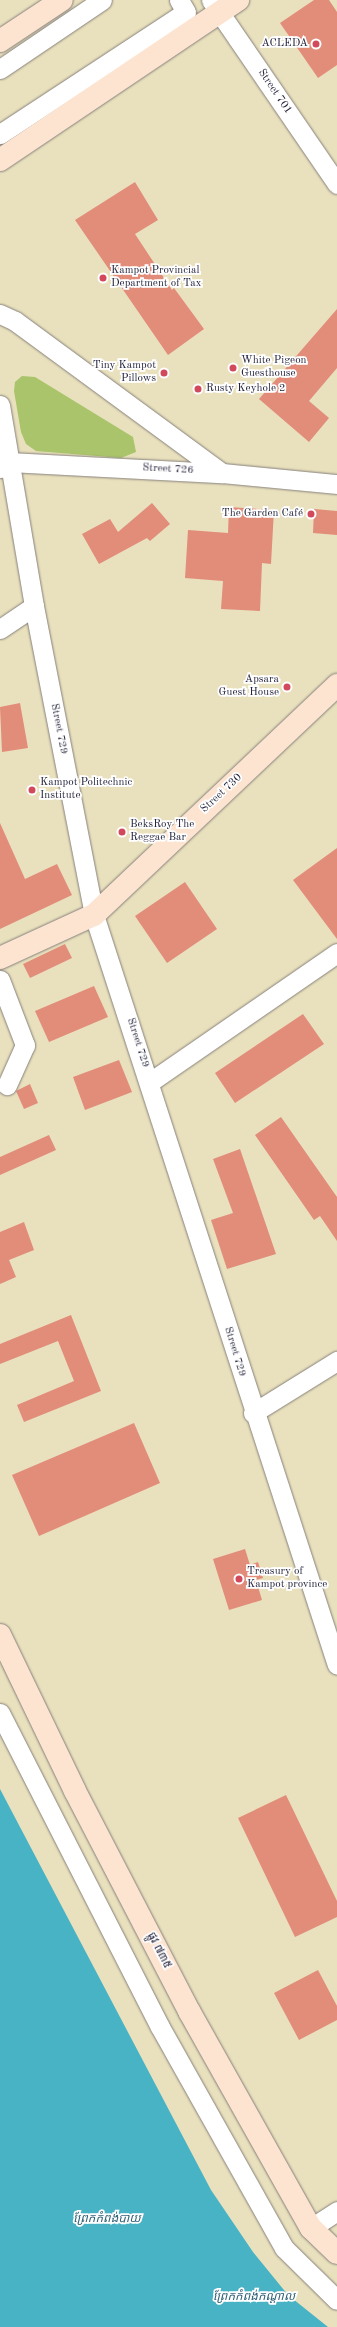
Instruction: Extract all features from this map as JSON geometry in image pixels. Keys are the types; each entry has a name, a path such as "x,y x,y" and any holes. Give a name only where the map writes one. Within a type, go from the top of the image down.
{"street":[{"path":"0,41 62,0"},
{"path":"0,69 102,0"},
{"path":"0,134 186,12 179,0"},
{"path":"0,160 215,6 238,0"},
{"name":"Street 701","path":"215,6 337,184"},
{"path":"0,314 15,321 222,473"},
{"name":"Street 729","path":"0,405 4,465 34,606 94,915 150,1082 253,1414 337,1665"},
{"name":"Street 726","path":"4,465 222,473 337,484"},
{"path":"0,629 34,606"},
{"name":"Street 730","path":"0,958 94,915 337,685"},
{"path":"150,1082 337,953"},
{"path":"0,980 25,1045 7,1085"},
{"path":"253,1414 337,1361"},
{"name":"ផ្លូវ ៧៣៥","path":"0,1635 75,1791 189,2011 311,2228 337,2253"},
{"path":"0,1713 160,2027 284,2248 337,2300"},
{"path":"311,2228 337,2211"}],"green space":[{"path":"22,376 35,377 133,437 136,452 121,458 36,451 26,444 21,432 14,391 15,382"}],"water":[{"name":"ព្រែកកំពង់បាយ","path":"0,1789 211,2190 253,2252 288,2295 328,2327 0,2327"}],"building":[{"name":"ACLEDA","path":"314,0 329,0 337,12 337,65 318,78 280,23"},
{"path":"135,182 158,220 135,234 172,290 174,288 204,329 168,355 75,220"},
{"path":"337,309 337,368 309,401 329,418 309,442 259,399"},
{"path":"152,503 170,524 150,541 147,538 99,564 82,534 110,519 118,532"},
{"path":"229,507 274,510 271,564 262,563 260,611 221,609 223,581 185,578 188,530 228,533"},
{"path":"314,509 337,511 337,535 313,533"},
{"path":"20,703 28,748 2,752 0,707"},
{"path":"0,823 25,879 57,864 72,895 0,929"},
{"path":"337,848 337,939 293,880"},
{"path":"185,882 217,929 167,963 135,916"},
{"path":"65,944 72,958 30,978 23,964"},
{"path":"94,986 108,1017 49,1042 35,1011"},
{"path":"303,1014 324,1044 235,1103 215,1073"},
{"path":"119,1060 132,1092 85,1110 73,1077"},
{"path":"30,1084 38,1103 24,1109 16,1091"},
{"path":"281,1117 337,1197 337,1241 320,1216 314,1220 255,1135"},
{"path":"49,1135 56,1150 0,1175 0,1157"},
{"path":"240,1149 276,1254 227,1269 211,1220 233,1213 213,1159"},
{"path":"24,1222 34,1250 9,1260 16,1277 0,1284 0,1232"},
{"path":"71,1315 101,1391 24,1422 17,1405 74,1381 58,1341 0,1364 0,1344"},
{"path":"134,1423 160,1483 39,1536 12,1475"},
{"name":"Treasury of Kampot province","path":"245,1549 250,1565 258,1562 263,1578 256,1580 262,1600 229,1610 213,1559"},
{"path":"286,1795 337,1901 337,1917 295,1937 238,1818"},
{"path":"318,1970 337,2006 337,2020 299,2040 274,1993"}],"place":[{"name":"ACLEDA","path":"316,44"},
{"name":"Kampot Provincial Department of Tax","path":"103,278"},
{"name":"White Pigeon Guesthouse","path":"233,368"},
{"name":"Tiny Kampot Pillows","path":"164,373"},
{"name":"Rusty Keyhole 2","path":"198,389"},
{"name":"The Garden Café","path":"311,514"},
{"name":"Apsara Guest House","path":"287,687"},
{"name":"Kampot Politechnic Institute","path":"32,790"},
{"name":"BeksRoy The Reggae Bar","path":"122,832"},
{"name":"Treasury of Kampot province","path":"239,1579"}],"water label":[{"name":"ព្រែកកំពង់កណ្តាល","path":"254,2298"}]}
